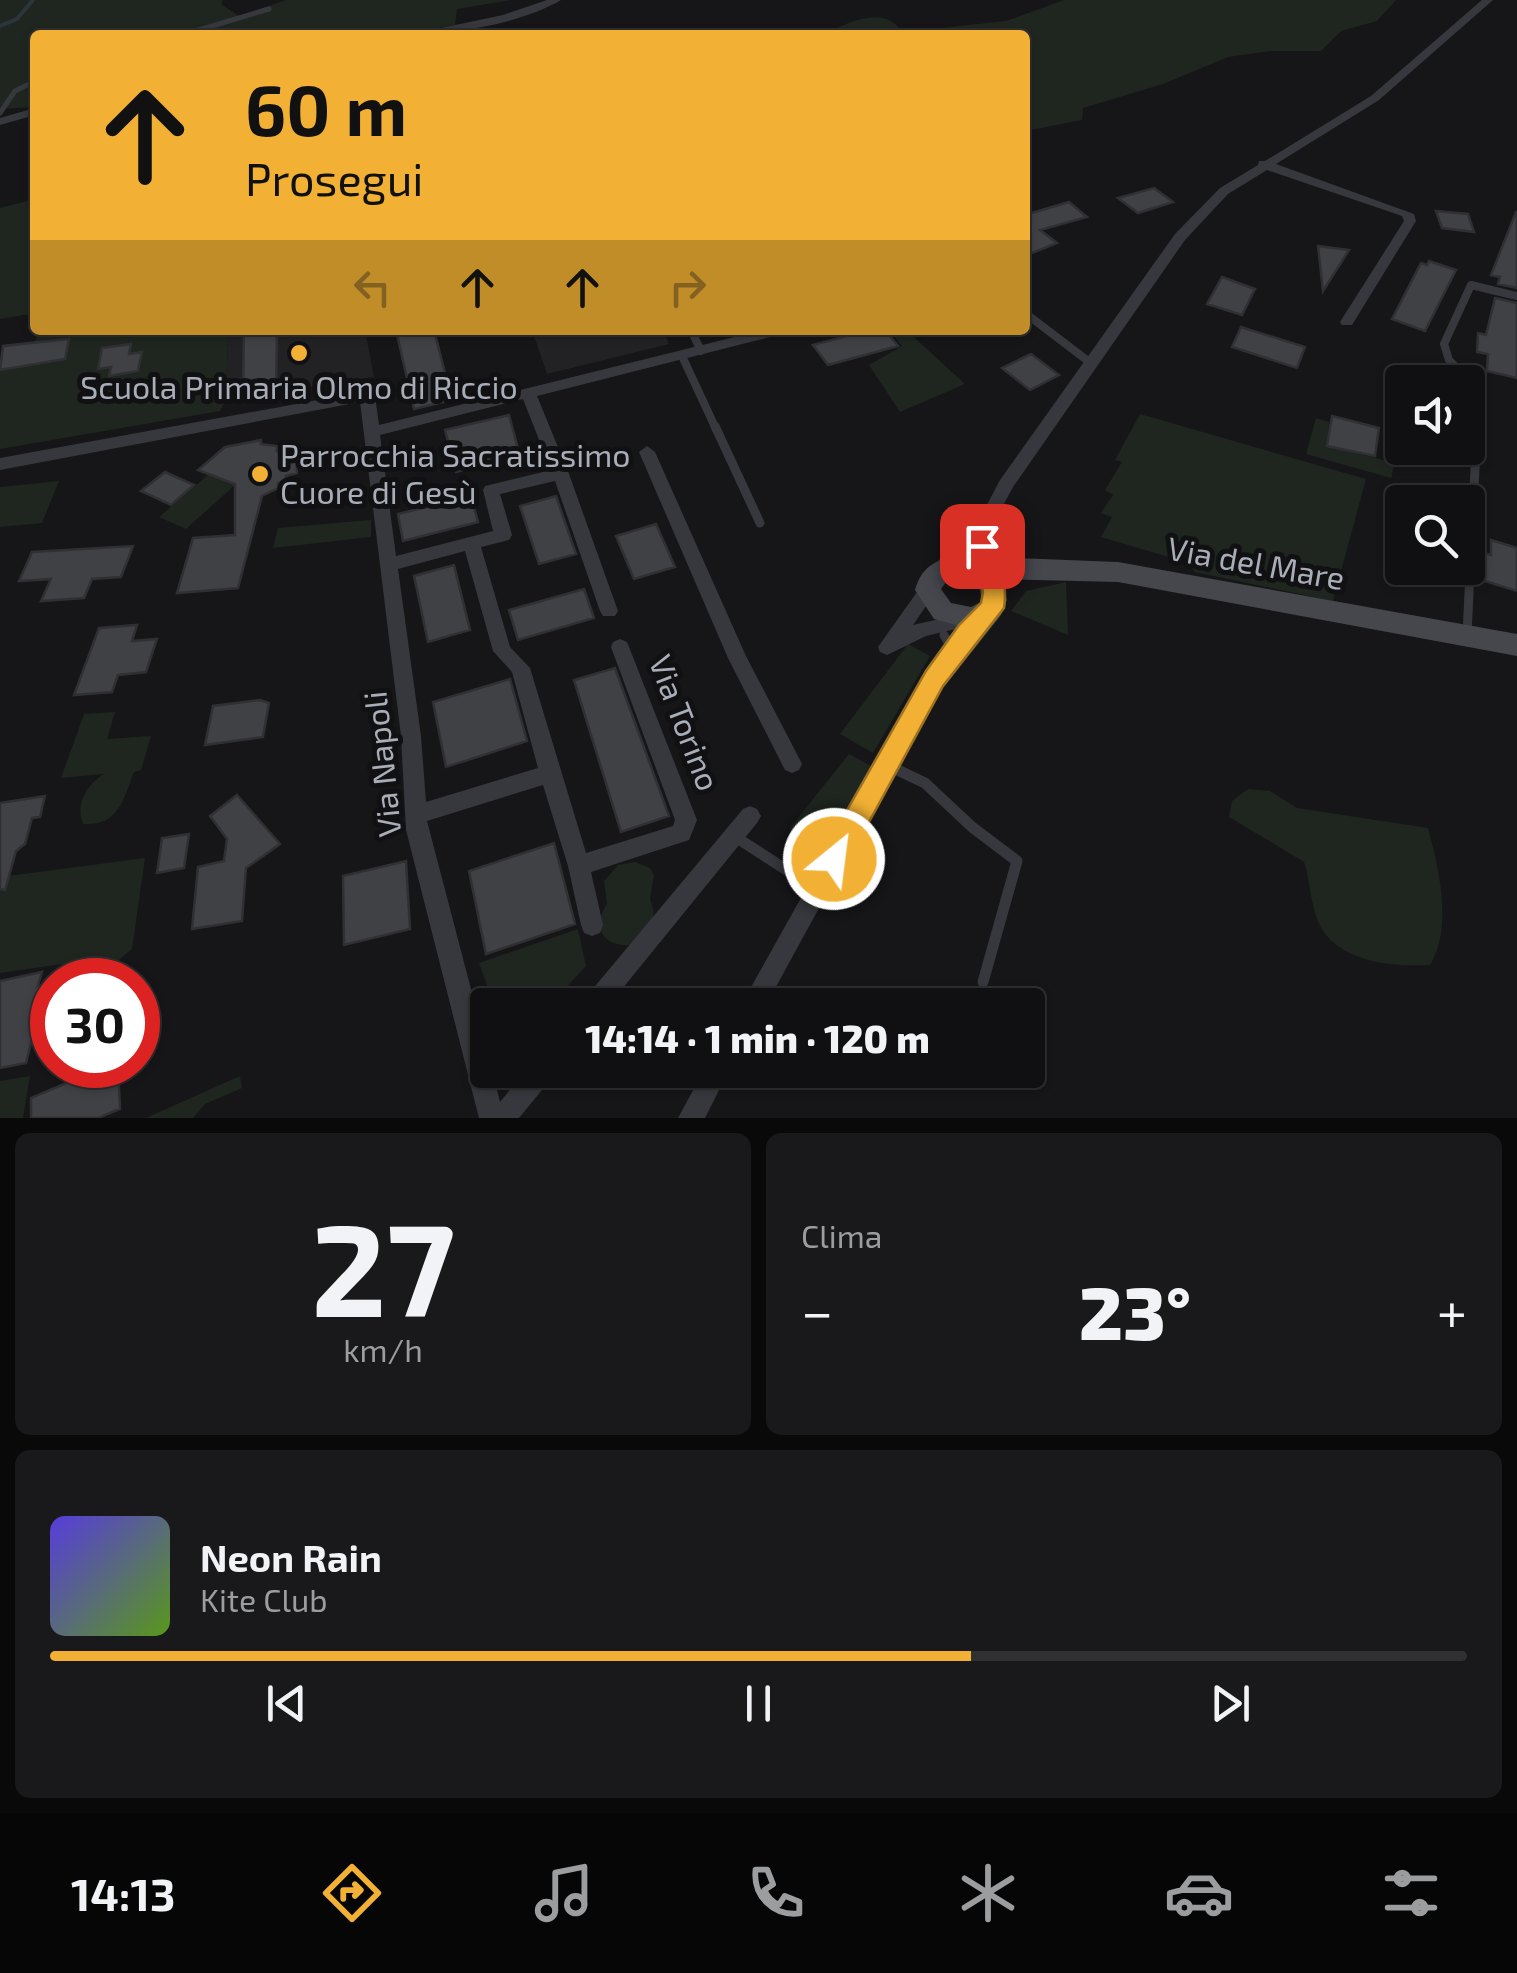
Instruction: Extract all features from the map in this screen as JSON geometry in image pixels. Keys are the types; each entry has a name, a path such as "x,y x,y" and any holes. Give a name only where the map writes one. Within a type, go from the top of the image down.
{"street":[{"path":"440,30 505,18 556,0"},
{"path":"763,988 934,678 970,590 984,524 1006,484 1189,226 1224,191 1263,164 1375,98 1488,0"},
{"path":"0,122 30,113"},
{"path":"1263,164 1408,214 1410,221 1347,322"},
{"path":"372,432 763,335"},
{"path":"529,395 609,612"},
{"name":"Via Napoli","path":"0,464 367,396 411,736 416,815 492,1118"},
{"path":"646,452 737,658 792,764"},
{"path":"388,565 504,535 492,490 560,474"},
{"path":"970,590 984,524"},
{"path":"471,544 502,651 520,668 579,866 592,924"},
{"name":"Via del Mare","path":"970,590 1064,569 1118,572 1517,645"},
{"path":"970,590 1018,581 1041,572"},
{"name":"Via Torino","path":"579,866 682,834 686,820 620,647"},
{"path":"416,815 550,774"},
{"path":"608,988 750,816"},
{"path":"502,1118 527,1088"},
{"path":"691,1118 708,1088"}],"lane":[{"path":"199,30 269,9"},
{"path":"0,112 15,91 30,83"},
{"path":"1468,636 1479,390 1449,360 1444,344 1471,285 1517,296"},
{"path":"1030,317 1092,364"},
{"path":"693,335 701,351"},
{"path":"682,356 760,524"},
{"path":"887,765 926,783 972,827 1017,861 983,982"},
{"path":"734,836 817,890"}],"shaded area":[{"path":"0,0 223,0 221,4 239,16 193,30 30,30 30,107 0,109"},
{"path":"286,0 511,0 457,9 455,25 428,30 199,30"},
{"path":"1064,0 1396,0 1377,21 1341,31 1321,51 1271,51 1228,57 1163,84 1083,108 1082,120 1030,130 1030,30 922,30 1006,21"},
{"path":"875,17 901,30 834,30"},
{"path":"30,200 30,314 0,319 0,208"},
{"path":"37,335 228,335 226,400 220,411 0,449 0,370 65,358 69,339 34,345"},
{"name":"Scuola Primaria Olmo di Riccio","path":"228,335 366,335 374,377 226,400"},
{"path":"534,335 665,335 669,344 547,374"},
{"path":"893,335 911,335 965,384 900,412 869,365 902,346"},
{"path":"1140,414 1366,479 1333,601 1195,572 1189,563 1101,537 1112,517 1101,513 1113,495 1105,490 1122,462 1115,460"},
{"path":"1316,418 1329,422 1327,446 1394,465 1391,478 1306,454"},
{"path":"209,474 235,485 186,529 159,517"},
{"path":"59,481 42,523 0,527 0,487"},
{"path":"371,520 371,537 273,548 278,528"},
{"path":"1066,582 1068,635 1011,611 1026,591"},
{"path":"908,644 930,656 873,753 840,734"},
{"path":"115,712 107,739 151,736 141,770 134,772 118,810 104,821 83,824 84,795 104,774 61,778 84,714"},
{"path":"849,754 871,766 837,825 829,822 810,855 798,846 790,828"},
{"path":"1248,789 1270,791 1297,808 1428,828 1442,898 1441,933 1430,965 1380,963 1363,959 1334,943 1316,916 1304,862 1229,817 1232,801"},
{"path":"145,858 132,949 121,958 30,958 30,969 0,973 0,877"},
{"path":"635,862 650,868 654,875 652,923 629,945 620,944 606,938 600,927 607,904 604,881 618,865"},
{"path":"578,929 586,966 566,988 488,988 479,963"},
{"path":"30,1076 23,1118 0,1118 0,1081"},
{"path":"240,1076 242,1088 205,1104 193,1118 146,1118"}],"building":[{"path":"1154,188 1173,202 1138,213 1118,198"},
{"path":"1069,202 1087,217 1040,230 1057,243 1030,254 1030,214"},
{"path":"1436,211 1468,214 1474,232 1442,228"},
{"path":"1516,212 1517,288 1498,284 1500,277 1491,275"},
{"path":"1318,246 1349,250 1323,291"},
{"path":"1429,261 1456,270 1425,331 1392,319 1421,263 1427,265"},
{"path":"1222,277 1255,289 1242,315 1207,304"},
{"path":"1495,298 1517,303 1517,378 1487,371 1488,354 1477,352 1478,333 1486,335"},
{"path":"1241,327 1305,347 1297,368 1232,347"},
{"path":"244,335 277,335 276,387 243,393"},
{"path":"397,335 435,335 452,400 414,409"},
{"path":"850,335 889,335 898,346 828,365 813,345"},
{"path":"69,339 65,359 0,370 3,346"},
{"path":"131,344 129,354 142,352 138,371 109,376 111,367 98,369 102,348"},
{"path":"1031,354 1059,375 1030,390 1002,368"},
{"path":"509,415 520,456 456,472 445,430"},
{"path":"1332,416 1379,428 1375,456 1327,446"},
{"path":"261,440 261,444 277,446 277,451 284,449 285,454 296,452 297,473 286,476 278,488 262,496 238,588 177,593 193,538 235,535 235,484 198,470 225,447"},
{"path":"165,472 194,485 171,505 141,491"},
{"path":"471,496 478,522 403,541 398,514"},
{"path":"556,496 576,554 539,564 520,506"},
{"path":"656,524 675,567 634,579 616,536"},
{"path":"1491,540 1517,548 1517,591 1485,581 1485,554 1491,555"},
{"path":"133,546 121,577 92,579 84,598 41,601 51,579 19,581 32,552"},
{"path":"454,565 470,630 428,642 414,576"},
{"path":"584,589 594,618 518,640 509,610"},
{"path":"137,625 132,641 157,639 146,672 118,675 112,692 74,695 99,628"},
{"path":"615,668 669,816 621,832 574,680"},
{"path":"510,679 527,741 446,767 433,702"},
{"path":"260,700 269,703 263,737 205,745 213,706"},
{"path":"237,795 280,844 246,868 242,921 192,929 198,867 224,861 227,839 210,816"},
{"path":"45,796 40,817 32,818 25,844 16,851 5,890 0,889 0,803"},
{"path":"189,834 184,868 157,873 162,838"},
{"path":"554,843 575,924 486,954 469,871"},
{"path":"406,861 410,929 344,945 343,876"},
{"path":"30,975 30,1047 26,1063 0,1068 0,981"},
{"path":"55,1088 119,1088 120,1109 98,1118 31,1118 31,1098"}],"waterway":[{"path":"0,26 17,19 33,0"}],"place":[{"name":"Scuola Primaria Olmo di Riccio","path":"299,353"},
{"name":"Parrocchia Sacratissimo Cuore di Gesù","path":"260,474"}],"route":[{"path":"834,859 934,678 968,632 992,608 995,592 982,546"}]}
